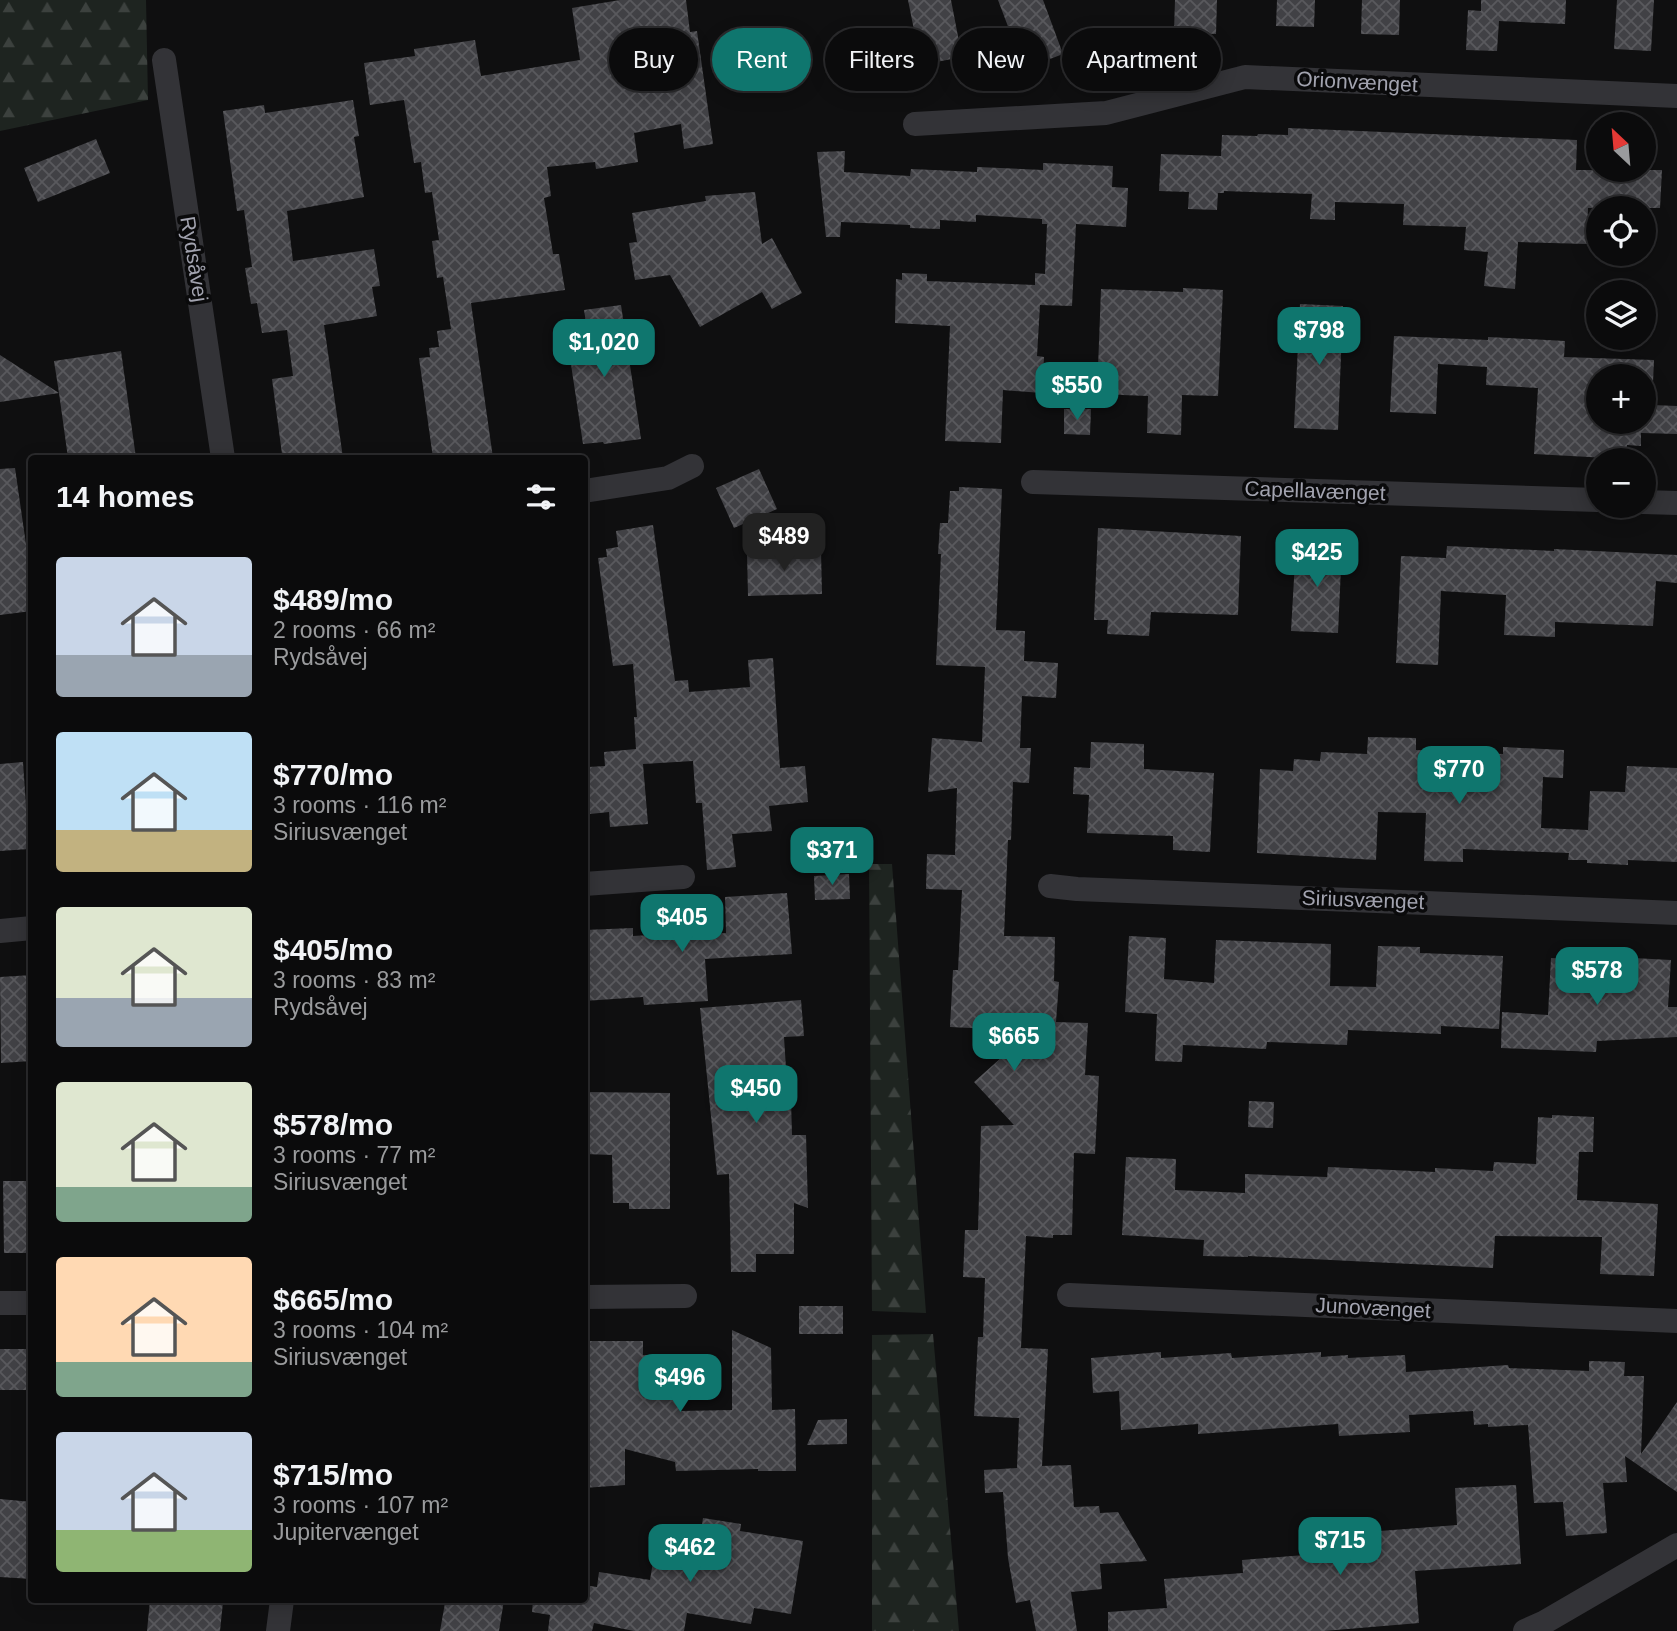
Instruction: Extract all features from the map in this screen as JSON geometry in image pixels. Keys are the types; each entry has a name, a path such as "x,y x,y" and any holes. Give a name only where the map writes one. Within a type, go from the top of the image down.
{"street":[{"name":"Rydsåvej","path":"164,60 223,455"},
{"name":"Orionvænget","path":"915,124 1106,113 1245,77 1677,96"},
{"path":"588,490 668,478 692,466"},
{"name":"Capellavænget","path":"1033,482 1586,500"},
{"path":"1656,502 1677,503"},
{"path":"588,884 684,877"},
{"name":"Siriusvænget","path":"1049,886 1677,913"},
{"path":"0,931 28,928"},
{"name":"Junovænget","path":"1069,1295 1677,1321"},
{"path":"588,1297 685,1296"},
{"path":"0,1303 28,1303"},
{"path":"1525,1631 1677,1545"},
{"path":"278,1631 282,1603"}],"green space":[{"path":"0,0 146,0 148,100 0,131"},
{"path":"869,864 892,864 926,1313 872,1311"},
{"path":"933,1334 959,1631 872,1631 872,1335"}],"building":[{"path":"620,0 686,0 690,28 609,28 609,91 698,91 698,38 713,144 684,149 681,124 634,133 638,162 596,169 595,162 547,167 551,196 544,198 553,254 559,254 565,290 471,303 493,455 433,455 419,358 430,357 429,348 439,347 437,331 451,329 443,277 437,278 432,241 439,240 432,192 425,193 421,162 414,163 404,100 370,105 364,63 415,56 414,49 475,40 481,76 580,60 572,8"},
{"path":"908,0 951,0 956,28 952,28 952,59 938,62 938,28 914,28"},
{"path":"998,0 1043,0 1062,54 1048,60 1048,28 1009,28"},
{"path":"1175,0 1217,0 1216,28 1174,28"},
{"path":"1277,0 1315,0 1314,27 1276,26"},
{"path":"1362,0 1400,0 1399,35 1361,34"},
{"path":"1481,0 1566,0 1565,24 1499,21 1497,51 1466,50 1468,10 1481,11"},
{"path":"1617,0 1654,0 1651,51 1614,49"},
{"path":"353,100 359,136 354,137 364,197 287,211 293,261 374,249 380,286 372,287 377,316 324,325 343,455 282,454 272,379 293,376 287,330 262,333 257,303 251,304 245,268 252,267 244,210 237,211 223,111 264,105 265,113"},
{"path":"1288,128 1577,140 1576,170 1586,170 1586,182 1656,182 1656,170 1662,170 1660,208 1656,208 1656,196 1586,196 1586,244 1518,242 1515,289 1484,286 1488,252 1464,250 1466,227 1403,225 1404,204 1335,202 1335,220 1310,219 1312,194 1224,191 1218,193 1217,210 1188,209 1189,192 1159,191 1161,154 1221,156 1222,135 1288,135"},
{"path":"96,139 110,173 38,202 24,168"},
{"path":"845,151 844,172 910,176 911,169 977,172 977,167 1043,170 1043,163 1113,166 1112,187 1128,188 1126,227 1076,224 1072,306 1040,305 1037,356 1044,357 1042,393 1003,390 1001,443 945,441 950,326 895,323 896,279 902,280 902,273 927,274 927,281 1035,285 1035,273 1045,274 1047,224 1042,224 1042,219 976,215 976,222 940,220 940,229 841,222 840,237 826,237 817,152"},
{"path":"755,192 762,244 772,238 802,293 772,309 762,292 700,327 670,275 635,280 629,243 637,242 632,213 706,201 705,196"},
{"path":"1183,288 1223,290 1218,396 1182,395 1181,435 1147,433 1148,396 1097,394 1101,289 1183,292"},
{"path":"1300,304 1343,306 1338,430 1294,428"},
{"path":"621,305 641,439 583,444 567,338 588,335 584,310"},
{"path":"1394,336 1565,341 1564,357 1654,360 1654,364 1586,364 1586,434 1641,434 1641,446 1586,448 1586,457 1534,454 1538,388 1486,385 1487,367 1438,364 1436,414 1390,412"},
{"path":"121,351 136,455 68,455 54,361"},
{"path":"0,355 59,393 0,402"},
{"path":"1656,405 1677,406 1677,434 1656,433"},
{"path":"1064,409 1091,409 1090,435 1064,434"},
{"path":"15,468 28,558 28,612 0,615 0,469"},
{"path":"759,469 777,509 734,528 716,488"},
{"path":"959,487 1002,489 996,630 1025,631 1024,661 1058,663 1056,698 1022,696 1020,748 1031,748 1029,783 1013,782 1004,936 1055,937 1054,981 1059,982 1056,1022 1088,1023 1085,1075 1099,1076 1095,1154 1074,1153 1072,1235 1053,1235 1053,1238 1026,1236 1021,1348 1048,1349 1042,1466 1071,1465 1074,1507 1099,1506 1100,1513 1118,1512 1147,1561 1100,1564 1102,1589 1071,1592 1077,1631 1036,1631 1030,1600 1016,1603 1008,1558 1003,1492 985,1493 984,1470 1017,1468 1019,1418 974,1416 978,1337 983,1337 985,1278 963,1277 965,1230 978,1230 981,1126 1014,1125 974,1082 1031,1031 950,1027 953,970 958,970 962,890 926,889 927,854 955,855 957,788 928,792 932,738 982,742 985,667 936,665 940,523 948,523 950,491 959,491"},
{"path":"653,525 675,681 688,680 689,692 750,687 748,660 773,658 780,768 805,766 808,802 769,806 772,831 732,834 736,867 707,870 702,803 696,803 693,761 643,764 648,824 610,827 609,812 590,814 588,767 605,766 604,752 636,749 634,717 637,717 633,664 613,666 598,558 607,557 606,549 618,547 616,531"},
{"path":"1098,528 1241,536 1238,615 1151,612 1149,636 1107,634 1108,620 1094,620"},
{"path":"1296,544 1342,546 1338,633 1291,631"},
{"path":"1447,546 1677,555 1677,583 1656,581 1653,626 1555,622 1555,637 1504,635 1506,595 1441,591 1438,665 1396,663 1401,556 1446,558"},
{"path":"821,551 822,594 748,596 747,552"},
{"path":"1368,737 1416,738 1416,750 1503,754 1503,747 1564,750 1563,778 1543,777 1541,828 1588,830 1590,791 1625,792 1627,766 1677,768 1677,862 1628,860 1628,865 1587,863 1587,860 1568,860 1569,853 1463,849 1463,862 1424,861 1426,813 1378,812 1376,860 1257,853 1260,769 1293,771 1294,759 1320,761 1321,752 1367,754"},
{"path":"1091,742 1144,744 1144,769 1214,773 1210,852 1173,850 1173,836 1087,833 1089,795 1073,794 1074,767 1090,768"},
{"path":"23,762 28,849 0,851 0,764"},
{"path":"849,874 850,899 815,900 814,876"},
{"path":"787,893 792,954 705,959 708,1001 644,1005 643,997 588,1001 588,930 633,928 633,936 666,934 667,937 726,933 725,897"},
{"path":"1129,936 1166,938 1164,979 1214,983 1216,940 1331,944 1330,986 1376,987 1378,946 1420,947 1420,953 1503,956 1499,1029 1441,1026 1441,1034 1348,1030 1347,1045 1267,1042 1266,1049 1183,1045 1182,1062 1155,1061 1157,1014 1125,1012"},
{"path":"1551,958 1633,962 1633,958 1671,960 1668,1007 1677,1007 1677,1037 1597,1041 1596,1052 1501,1048 1502,1012 1548,1015"},
{"path":"28,975 28,1061 1,1063 0,977"},
{"path":"801,1000 804,1036 784,1037 792,1135 806,1135 808,1208 794,1203 794,1254 756,1254 756,1272 731,1272 729,1174 717,1175 700,1008"},
{"path":"588,1092 670,1093 670,1209 629,1209 629,1203 613,1203 612,1155 588,1154"},
{"path":"1249,1101 1274,1102 1273,1128 1248,1127"},
{"path":"1552,1115 1594,1117 1593,1152 1579,1152 1577,1200 1658,1204 1654,1276 1600,1274 1602,1237 1495,1236 1493,1268 1203,1256 1204,1240 1122,1235 1126,1157 1176,1159 1175,1190 1245,1193 1245,1174 1327,1177 1328,1167 1435,1172 1435,1168 1493,1171 1494,1162 1536,1164 1538,1117 1552,1118"},
{"path":"3,1181 28,1181 28,1253 4,1253"},
{"path":"799,1306 843,1306 843,1334 799,1334"},
{"path":"732,1330 771,1348 772,1410 795,1409 796,1471 676,1471 675,1462 625,1449 625,1485 588,1488 588,1341 643,1341 643,1355 679,1355 680,1411 732,1410"},
{"path":"0,1349 28,1349 28,1390 0,1390"},
{"path":"1161,1352 1161,1358 1231,1353 1232,1358 1321,1352 1321,1357 1348,1355 1348,1358 1405,1355 1406,1372 1508,1365 1509,1368 1589,1371 1589,1361 1625,1362 1624,1376 1644,1376 1641,1454 1677,1402 1677,1492 1625,1456 1627,1482 1603,1483 1607,1533 1566,1536 1563,1502 1534,1503 1528,1425 1474,1425 1473,1411 1409,1415 1410,1432 1339,1436 1338,1424 1198,1434 1198,1424 1121,1430 1119,1391 1093,1393 1091,1358"},
{"path":"847,1419 847,1444 807,1445 818,1420"},
{"path":"1516,1485 1521,1564 1415,1571 1419,1623 1324,1631 1108,1631 1108,1612 1167,1608 1164,1579 1243,1573 1242,1560 1330,1553 1329,1535 1457,1525 1455,1488"},
{"path":"0,1499 28,1502 28,1579 0,1577"},
{"path":"703,1518 741,1524 740,1531 803,1541 791,1614 754,1608 751,1624 687,1613 684,1631 634,1631 594,1623 592,1631 548,1631 550,1615 532,1612 533,1603 588,1603 588,1586 597,1587 599,1572 650,1580 653,1562 671,1565 678,1527 701,1531"},
{"path":"150,1603 223,1603 220,1631 147,1631"},
{"path":"445,1603 504,1603 499,1631 440,1631"}]}
